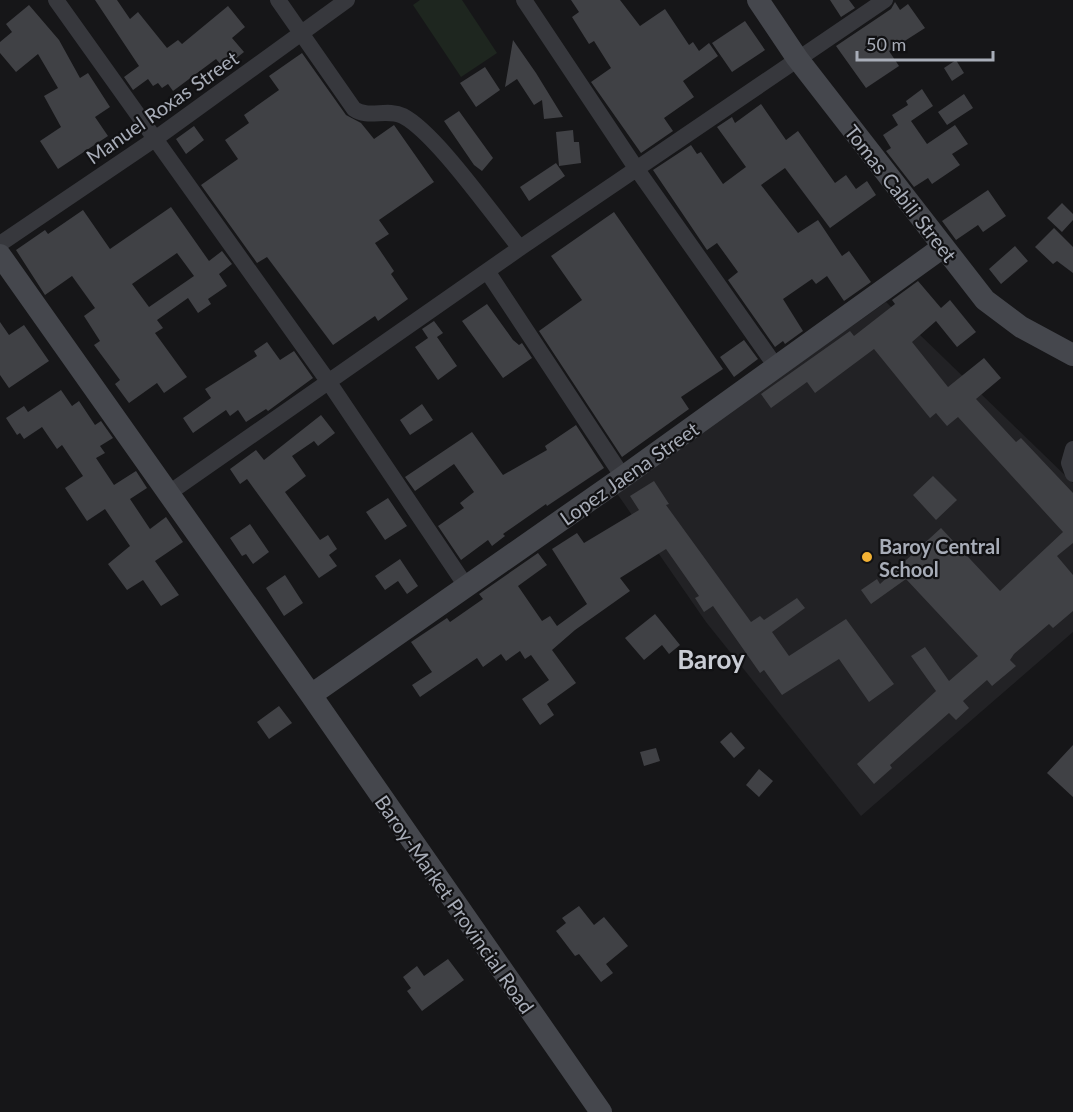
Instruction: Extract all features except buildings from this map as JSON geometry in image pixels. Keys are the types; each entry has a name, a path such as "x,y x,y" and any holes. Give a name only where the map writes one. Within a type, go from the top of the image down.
{"street":[{"path":"56,0 328,381 466,586"},
{"path":"278,0 354,109 361,114 388,113 402,116 423,131 520,248"},
{"name":"Manuel Roxas Street","path":"0,244 155,139 347,0"},
{"path":"525,0 636,168 777,368"},
{"name":"Tomas Cabili Street","path":"758,0 798,58 985,300 1021,327 1073,355"},
{"path":"169,493 636,168 885,0"},
{"name":"Lopez Jaena Street","path":"311,695 777,368 943,247"},
{"name":"Baroy-Market Provincial Road","path":"0,255 311,695 601,1112"},
{"path":"487,271 623,477"},
{"path":"1073,449 1069,463 1073,474"}],"shaded area":[{"path":"420,0 462,0 497,53 461,77 413,5"},
{"name":"Baroy Central School","path":"886,302 1073,483 1073,632 861,816 706,622 616,492"}],"place":[{"name":"Baroy Central School","path":"867,557"}],"district":[{"name":"Baroy","path":"711,659"}]}
